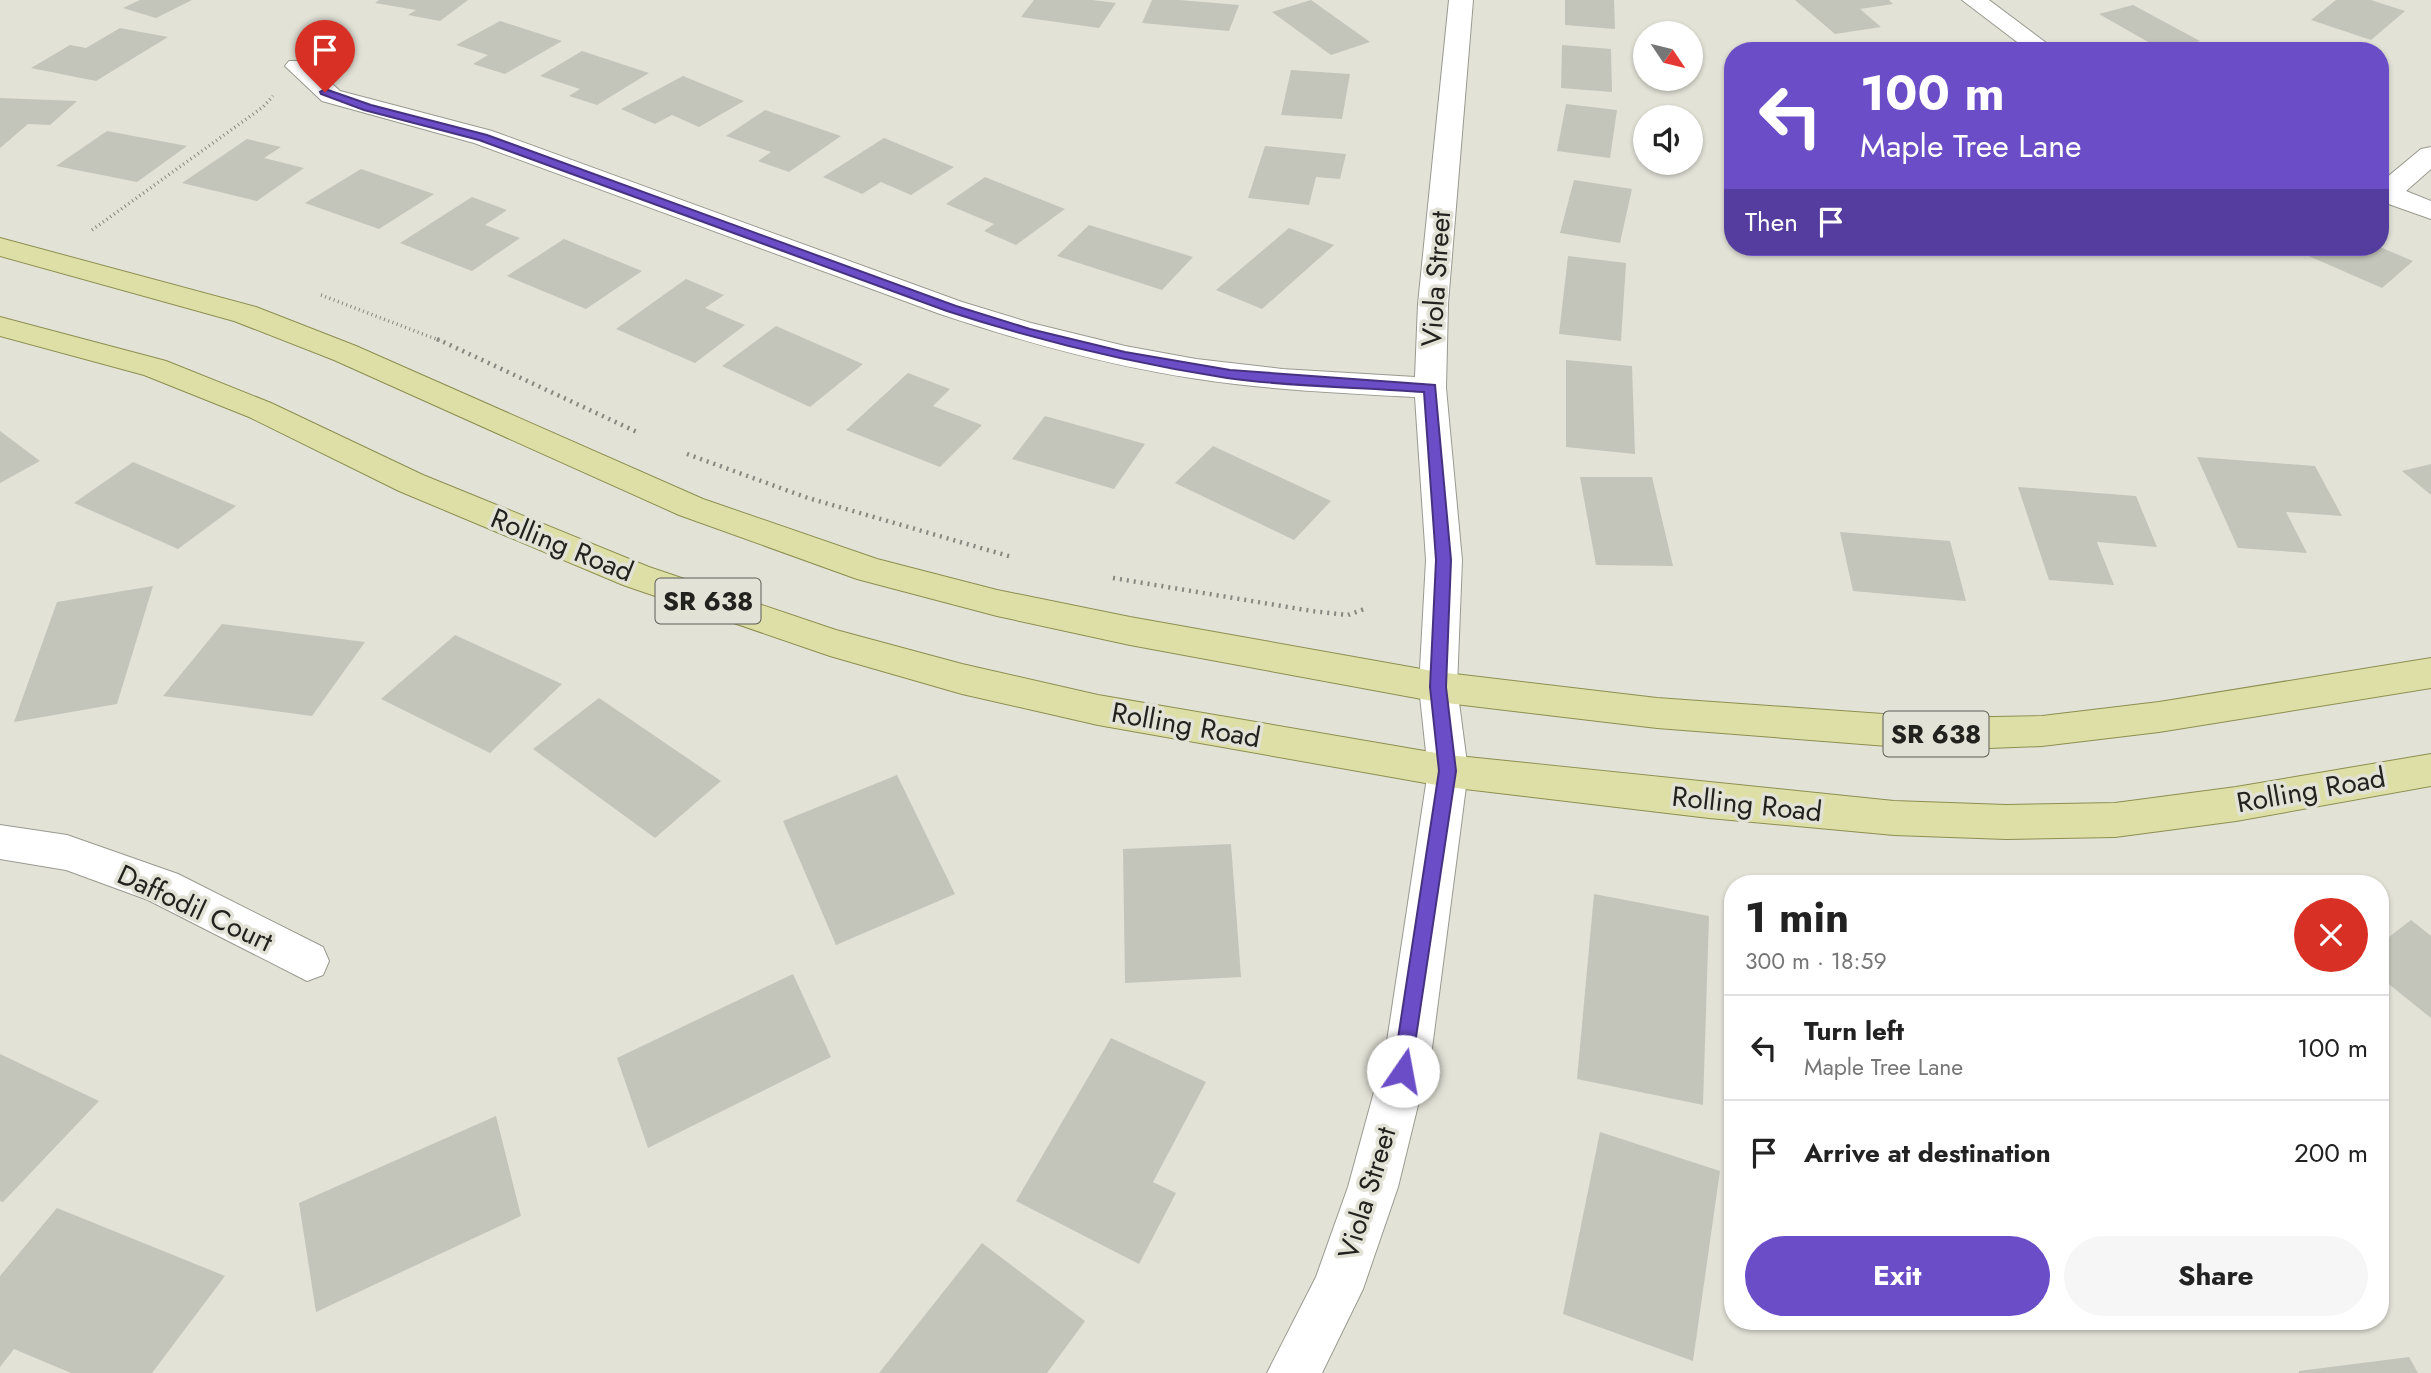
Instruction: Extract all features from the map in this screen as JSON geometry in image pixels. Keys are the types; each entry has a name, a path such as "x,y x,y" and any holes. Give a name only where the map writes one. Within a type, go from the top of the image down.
{"main road":[{"name":"SR 638","path":"0,247 245,314 345,352 691,507 870,570 997,603 1130,631 1438,687 1657,713 1939,734 2042,731 2158,717 2431,673"},
{"name":"Rolling Road","path":"0,327 155,368 260,410 411,483 636,576 830,642 961,678 1098,710 1448,771 1722,803 1894,818 2006,822 2115,820 2236,804 2431,769"}],"street":[{"name":"Viola Street","path":"1294,1373 1337,1289 1373,1187 1409,1048 1448,771 1438,687 1444,560 1430,388 1433,303 1461,0"},
{"path":"1974,0 2032,42"},
{"path":"298,66 331,96 483,137 951,308 1027,332 1125,356 1230,374 1430,388"},
{"path":"2389,188 2431,155"},
{"path":"2389,194 2431,211"},
{"name":"Daffodil Court","path":"0,842 67,853 163,887 307,961"}],"path":[{"path":"82,237 263,107 298,66"},
{"path":"319,294 411,327 641,433"},
{"path":"678,451 808,498 1020,560"},
{"path":"1111,577 1312,611 1348,615 1367,608"}],"building":[{"path":"140,0 192,0 156,18 123,8"},
{"path":"379,0 468,0 440,21 408,15 416,10 375,3"},
{"path":"1034,0 1092,0 1116,3 1099,28 1021,17"},
{"path":"1152,0 1239,5 1229,31 1142,23"},
{"path":"1311,0 1370,42 1331,55 1272,12"},
{"path":"1565,0 1614,0 1615,29 1565,25"},
{"path":"1795,0 1889,0 1893,4 1860,9 1881,27 1835,34"},
{"path":"2336,0 2371,0 2405,11 2371,40 2311,20"},
{"path":"2133,5 2200,41 2148,42 2099,14"},
{"path":"500,21 562,41 505,74 473,64 488,55 456,45"},
{"path":"120,28 168,37 96,81 31,68 70,45 86,48"},
{"path":"1562,45 1611,49 1612,92 1561,88"},
{"path":"582,51 649,73 597,105 569,96 580,89 540,76"},
{"path":"1291,70 1350,74 1342,119 1281,115"},
{"path":"683,76 744,101 699,127 672,115 655,124 621,109"},
{"path":"0,98 77,101 50,125 28,124 0,148"},
{"path":"1566,104 1617,110 1610,158 1557,151"},
{"path":"765,110 841,136 789,172 758,161 771,152 726,136"},
{"path":"107,131 187,146 137,182 56,166"},
{"path":"884,138 954,167 911,195 881,182 862,194 823,177"},
{"path":"247,139 281,147 264,158 304,168 257,201 182,183"},
{"path":"1265,146 1346,154 1340,179 1316,177 1309,205 1248,198"},
{"path":"361,169 434,194 379,229 305,203"},
{"path":"985,177 1065,209 1016,245 984,231 994,224 946,204"},
{"path":"1574,180 1632,189 1620,243 1560,233"},
{"path":"472,197 507,210 485,225 520,238 472,271 400,243"},
{"path":"1089,225 1193,257 1162,290 1057,256"},
{"path":"1289,228 1334,245 1262,309 1216,290"},
{"path":"564,239 642,271 586,309 507,276"},
{"path":"2389,251 2413,261 2382,288 2309,256 2389,256"},
{"path":"1568,256 1626,263 1621,341 1559,334"},
{"path":"686,279 724,295 705,308 745,325 695,363 616,329"},
{"path":"776,326 863,364 810,407 722,366"},
{"path":"1566,360 1632,366 1635,454 1566,447"},
{"path":"908,373 950,389 933,406 982,425 940,467 846,430"},
{"path":"1045,416 1145,444 1114,489 1012,459"},
{"path":"0,431 40,461 0,483"},
{"path":"1213,446 1331,501 1294,540 1175,483"},
{"path":"2197,457 2315,466 2342,516 2286,512 2307,553 2238,548"},
{"path":"133,462 236,506 178,549 74,503"},
{"path":"2431,464 2431,495 2402,471"},
{"path":"1580,477 1652,477 1673,566 1596,565"},
{"path":"2018,487 2136,496 2157,547 2097,542 2114,585 2049,580"},
{"path":"1840,532 1950,541 1966,601 1853,591"},
{"path":"153,586 117,704 14,722 57,602"},
{"path":"222,624 365,642 312,716 163,696"},
{"path":"455,635 562,684 490,753 381,699"},
{"path":"599,698 721,781 655,838 533,749"},
{"path":"897,775 955,894 836,945 783,821"},
{"path":"1231,844 1241,977 1125,983 1123,849"},
{"path":"1594,894 1709,916 1703,1105 1577,1079"},
{"path":"2411,920 2431,936 2431,1018 2389,984 2389,937"},
{"path":"793,974 831,1057 648,1148 617,1058"},
{"path":"1111,1038 1206,1082 1153,1182 1176,1193 1139,1264 1016,1201"},
{"path":"0,1054 99,1101 3,1202 0,1201"},
{"path":"496,1116 521,1216 316,1312 299,1203"},
{"path":"1600,1132 1720,1171 1693,1361 1563,1314"},
{"path":"57,1208 225,1276 152,1373 71,1373 14,1349 0,1367 0,1276"},
{"path":"982,1243 1085,1321 1047,1373 879,1373"},
{"path":"2409,1357 2418,1373 2299,1373 2299,1371"}],"route":[{"path":"325,92 368,108 435,122 483,137 951,308 1027,332 1125,356 1230,374 1430,388 1444,560 1438,687 1448,771 1409,1048 1403,1071"}]}
